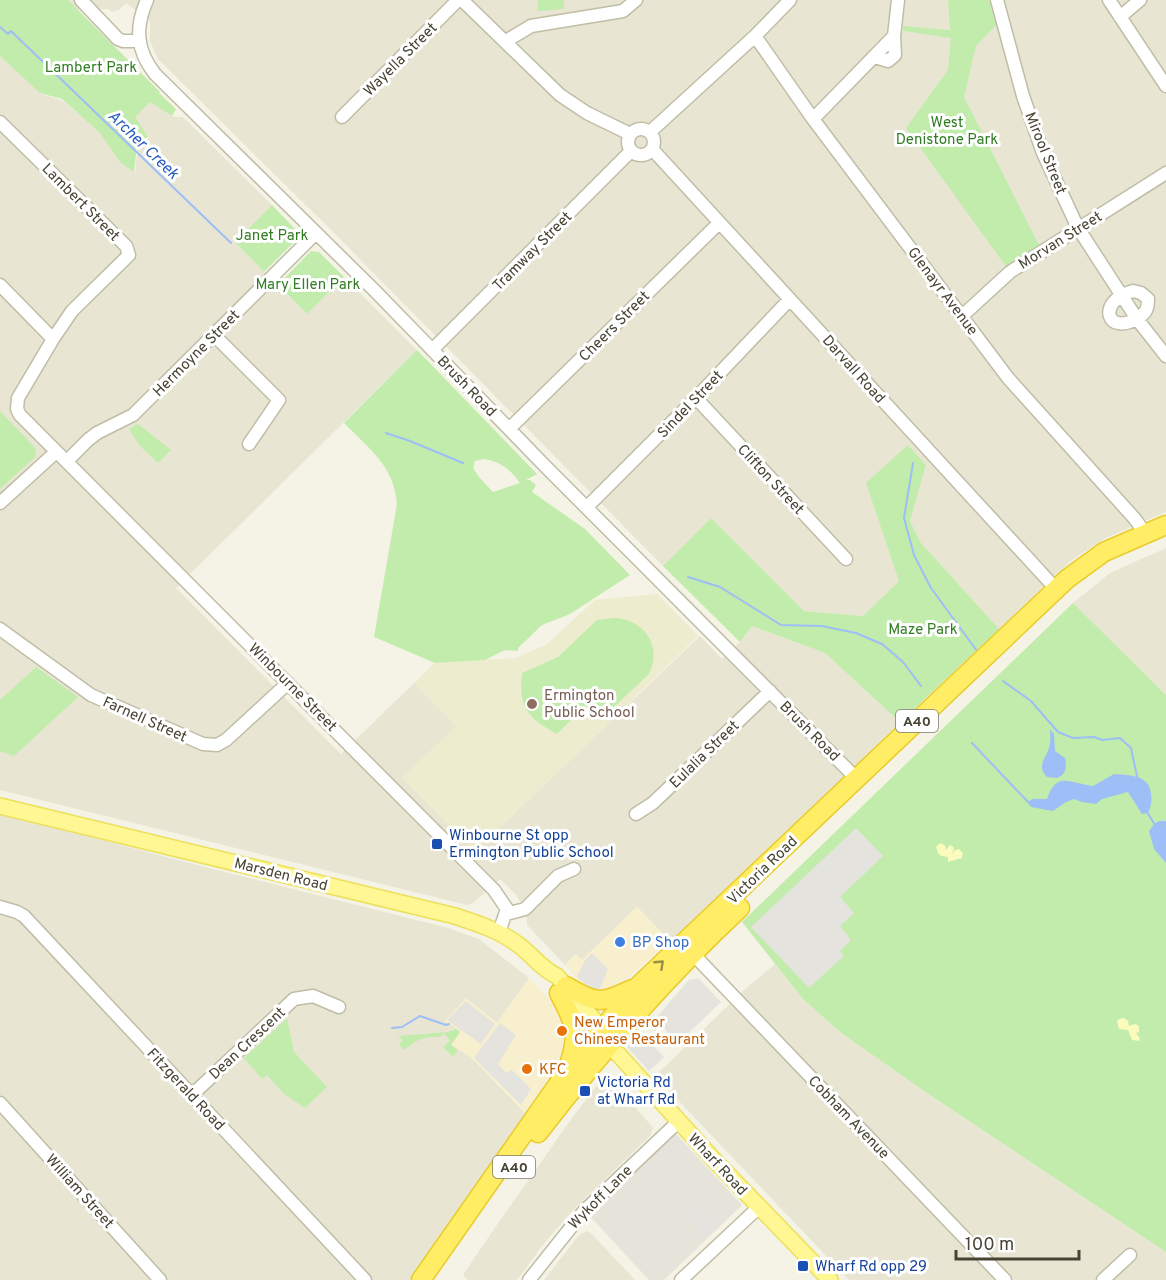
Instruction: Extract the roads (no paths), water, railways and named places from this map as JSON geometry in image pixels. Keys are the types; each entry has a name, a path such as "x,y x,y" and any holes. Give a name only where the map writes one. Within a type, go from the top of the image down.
{"highway":[{"name":"Victoria Road","path":"433,1280 637,987 1056,589 1091,560 1166,525"},
{"name":"Victoria Road","path":"421,1280 568,1070 693,954 1076,585 1118,557 1166,537"},
{"path":"562,990 598,1001 614,998 637,987"},
{"path":"562,990 576,1034 576,1044 568,1070"}],"main road":[{"name":"Marsden Road","path":"0,806 455,916 499,932 526,951 547,972 550,983 562,990 602,1037"},
{"name":"Wharf Road","path":"602,1037 759,1207 830,1280"}],"street":[{"path":"81,0 118,39 129,42 138,41 140,20 147,0"},
{"path":"460,0 506,41 560,95 587,113 630,135"},
{"name":"Wayella Street","path":"342,117 460,0"},
{"path":"650,132 755,36 790,0"},
{"path":"813,119 875,57 884,61 894,58 898,0"},
{"name":"Mirool Street","path":"997,0 1023,96 1043,153 1078,228 1137,319 1166,356"},
{"path":"1109,0 1166,86"},
{"path":"1120,17 1140,0"},
{"path":"506,41 531,26 623,11 629,2"},
{"name":"Glenayr Avenue","path":"755,36 813,119 1008,378 1145,533"},
{"name":"Brush Road","path":"138,41 144,58 155,74 857,778"},
{"name":"Lambert Street","path":"0,122 126,246 129,255 72,311 53,339"},
{"path":"637,129 650,132 654,138 652,149 642,155 631,151 628,143 630,135 637,129"},
{"name":"Darvall Road","path":"652,149 1056,589"},
{"name":"Tramway Street","path":"432,350 631,151"},
{"name":"Morvan Street","path":"962,316 1010,272 1166,173"},
{"name":"Cheers Street","path":"509,429 719,223"},
{"name":"Hermoyne Street","path":"67,461 97,433 134,415 315,234"},
{"path":"0,285 53,339"},
{"path":"1133,291 1141,293 1148,299 1148,307 1137,319 1128,324 1119,324 1111,319 1109,312 1113,301 1121,294 1133,291"},
{"name":"Sindel Street","path":"587,507 696,398 790,299"},
{"path":"214,335 279,400 249,444"},
{"name":"Winbourne Street","path":"53,339 18,398 16,409 20,415 494,890 507,907 506,914"},
{"name":"Clifton Street","path":"696,398 846,559"},
{"path":"0,503 56,452"},
{"name":"Farnell Street","path":"0,629 91,695 203,744 217,745 226,740 288,682"},
{"name":"Eulalia Street","path":"636,814 653,803 770,691"},
{"path":"499,932 506,914 525,909 558,876 574,869"},
{"name":"Fitzgerald Road","path":"0,907 24,916 365,1280"},
{"name":"Cobham Avenue","path":"693,954 1005,1280"},
{"name":"Dean Crescent","path":"192,1095 294,999 314,996 339,1007"},
{"name":"William Street","path":"0,1103 160,1280"},
{"name":"Wykoff Lane","path":"529,1280 584,1211 679,1121"},
{"path":"681,1280 759,1207"},
{"path":"1103,1280 1130,1255"}],"water":[{"path":"1050,729 1054,734 1055,751 1066,761 1064,773 1057,778 1047,777 1042,769 1050,744"},
{"path":"1114,774 1138,777 1147,783 1151,799 1148,813 1142,814 1128,792 1102,799 1096,804 1074,799 1053,811 1031,807 1027,802 1033,799 1047,799 1051,790 1059,782 1070,781 1093,786"},
{"path":"1159,821 1166,821 1166,863 1154,849 1149,831"}],"waterway":[{"name":"Archer Creek","path":"0,27 8,34 11,31 231,243"},
{"name":"Archer Creek","path":"386,433 463,463"},
{"name":"Archer Creek","path":"913,463 904,518 914,555 931,588 977,651"},
{"name":"Archer Creek","path":"688,577 720,587 781,625 822,626 856,633 882,644 903,662 921,686"},
{"name":"Archer Creek","path":"1003,681 1031,701 1058,732 1073,738 1094,737 1102,740 1120,738 1131,748 1138,781"},
{"name":"Archer Creek","path":"972,743 1028,802"},
{"name":"Archer Creek","path":"1147,812 1155,825"},
{"path":"392,1028 402,1027 420,1016 449,1024"}],"place":[{"name":"Ermington Public School","path":"532,704"},
{"name":"Winbourne St opp Ermington Public School","path":"437,844"},
{"name":"BP Shop","path":"620,942"},
{"name":"New Emperor Chinese Restaurant","path":"562,1031"},
{"name":"KFC","path":"527,1069"},
{"name":"Victoria Rd at Wharf Rd","path":"585,1091"},
{"name":"Wharf Rd opp 29","path":"803,1266"}],"park label":[{"name":"Lambert Park","path":"91,67"},
{"name":"West Denistone Park","path":"947,130"},
{"name":"Janet Park","path":"272,235"},
{"name":"Mary Ellen Park","path":"308,284"},
{"name":"Maze Park","path":"923,629"}]}
